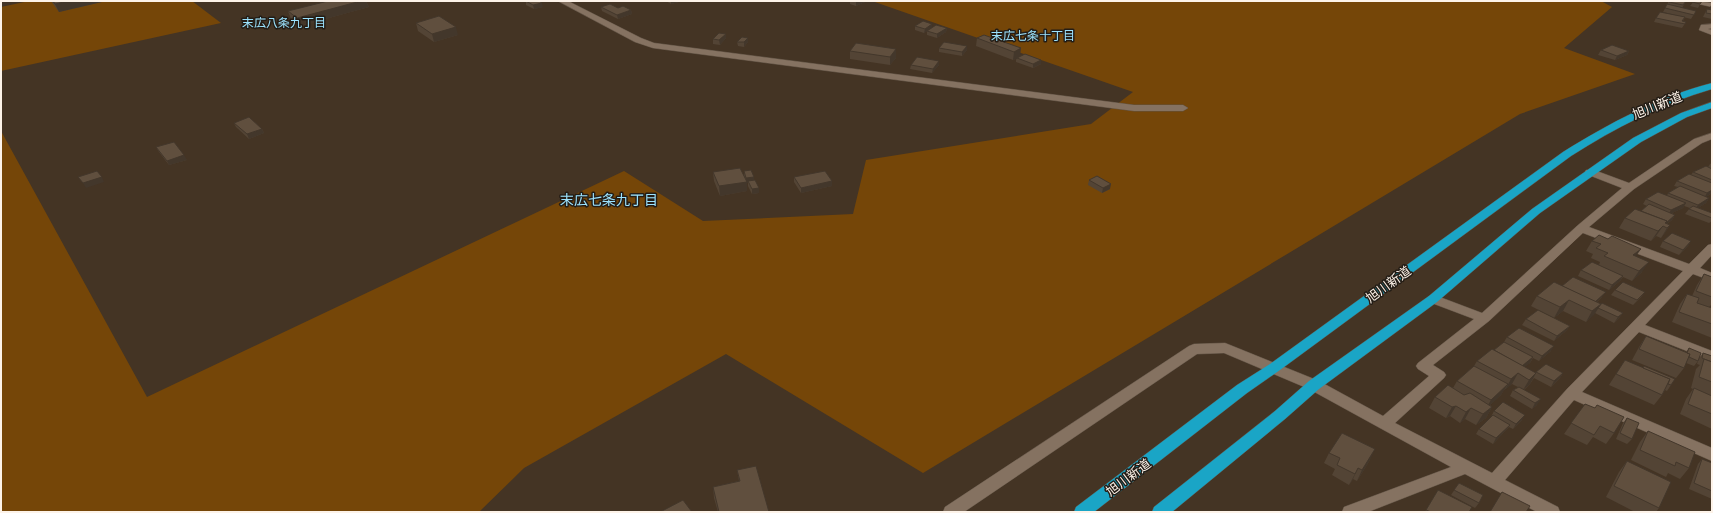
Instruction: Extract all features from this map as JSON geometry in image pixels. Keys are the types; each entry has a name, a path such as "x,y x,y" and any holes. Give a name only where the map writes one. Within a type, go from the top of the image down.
{"highway":[{"name":"旭川新道","path":"1082,512 1242,390 1573,150 1604,130 1634,114 1664,101 1712,86"},
{"name":"旭川新道","path":"1160,512 1280,415 1314,385 1433,299 1536,211 1637,140 1684,116 1712,105"}],"street":[{"path":"562,1 638,40 653,45 1134,108 1183,108"},
{"path":"1697,1 1712,5"},
{"path":"1712,26 1704,27 1703,30 1712,33"},
{"path":"1385,423 1439,375 1423,366 1484,318 1581,228 1630,187 1698,141 1712,136"},
{"path":"1590,172 1630,187"},
{"path":"1581,228 1712,277"},
{"path":"1494,482 1572,393 1690,269 1712,248"},
{"path":"1433,299 1484,318"},
{"path":"1636,326 1712,356"},
{"path":"951,512 1194,349 1226,348 1275,367 1314,385 1425,446 1552,512"},
{"path":"1572,393 1712,455"},
{"path":"1350,512 1467,467"}],"shaded area":[{"path":"29,1 192,1 221,23 1,71 1,7"},
{"path":"872,1 1601,1 1612,7 1564,48 1635,74 1520,114 923,473 726,354 524,468 479,512 1,512 1,131 147,397 624,171 703,221 853,214 866,160 1091,124 1133,92"}],"building":[{"path":"53,1 68,1 55,4"},
{"path":"328,1 361,1 297,18 288,11"},
{"path":"526,1 539,1 542,3 533,5"},
{"path":"1669,1 1686,1 1683,5"},
{"path":"1702,1 1700,4 1692,2"},
{"path":"610,4 618,8 623,6 631,10 617,15 601,7"},
{"path":"1667,4 1696,11 1694,15 1665,8"},
{"path":"1707,9 1712,10 1712,14 1706,13"},
{"path":"1660,12 1685,17 1682,21 1686,22 1685,24 1656,18"},
{"path":"439,16 456,27 432,34 416,23"},
{"path":"923,21 932,24 925,29 915,26"},
{"path":"936,25 947,28 937,34 927,31"},
{"path":"719,33 726,34 719,40 713,39"},
{"path":"984,35 1021,48 1014,52 977,38"},
{"path":"742,37 748,38 744,42 737,42"},
{"path":"944,42 967,46 962,52 939,48"},
{"path":"856,43 896,49 890,57 850,51"},
{"path":"1612,45 1629,51 1617,56 1601,50"},
{"path":"1025,54 1041,60 1033,64 1017,58"},
{"path":"917,57 939,61 933,69 911,65"},
{"path":"249,117 262,129 247,134 234,123"},
{"path":"174,142 184,155 167,161 156,147"},
{"path":"1706,166 1712,169 1712,180 1693,172"},
{"path":"740,168 747,182 719,186 713,172"},
{"path":"751,170 754,177 746,178 744,171"},
{"path":"97,171 102,177 83,183 78,177"},
{"path":"825,171 832,181 801,188 794,177"},
{"path":"1689,174 1712,183 1712,190 1707,193 1677,181"},
{"path":"1097,176 1111,184 1103,188 1089,180"},
{"path":"755,180 759,188 752,189 748,181"},
{"path":"1680,186 1709,198 1698,205 1668,193"},
{"path":"1658,192 1686,203 1671,210 1646,199"},
{"path":"1649,204 1675,215 1666,223 1667,221 1641,211"},
{"path":"1693,206 1712,213 1712,218 1689,209"},
{"path":"1635,209 1667,221 1665,223 1670,225 1667,228 1663,226 1658,231 1625,218"},
{"path":"1672,233 1691,241 1683,250 1663,241"},
{"path":"1599,235 1608,239 1612,236 1641,249 1633,255 1649,262 1639,271 1604,256 1608,253 1596,248 1601,244 1592,241"},
{"path":"1592,262 1623,276 1612,285 1581,270"},
{"path":"1704,274 1712,277 1712,297 1696,291"},
{"path":"1573,277 1606,292 1595,302 1562,286"},
{"path":"1554,282 1601,304 1592,311 1569,300 1560,307 1537,296"},
{"path":"1623,282 1645,292 1637,300 1615,290"},
{"path":"1687,294 1699,298 1697,303 1712,308 1712,324 1679,312"},
{"path":"1602,303 1623,313 1618,317 1598,308"},
{"path":"1538,310 1570,326 1557,336 1526,319"},
{"path":"1519,328 1554,346 1542,356 1507,337"},
{"path":"1646,336 1690,354 1684,368 1639,349"},
{"path":"1504,342 1533,357 1522,366 1494,350"},
{"path":"1689,348 1701,353 1698,361 1689,357 1690,354 1687,353"},
{"path":"1492,349 1536,373 1529,380 1518,373 1511,379 1477,361"},
{"path":"1703,353 1712,356 1712,362 1702,358"},
{"path":"1704,359 1712,362 1712,382 1699,377"},
{"path":"1625,360 1670,379 1662,395 1616,374"},
{"path":"1546,364 1563,373 1554,381 1536,372"},
{"path":"1474,366 1508,384 1491,400 1457,381"},
{"path":"1644,366 1675,379 1671,385 1668,384 1670,379 1643,368"},
{"path":"1448,385 1464,395 1470,393 1492,407 1483,414 1471,408 1466,412 1456,406 1452,407 1435,397"},
{"path":"1519,387 1541,399 1535,403 1513,390"},
{"path":"1694,388 1712,396 1712,414 1688,404"},
{"path":"1503,402 1525,415 1516,424 1494,411"},
{"path":"1585,404 1595,408 1597,405 1624,417 1614,433 1600,426 1594,435 1571,423"},
{"path":"1493,415 1510,425 1496,438 1479,429"},
{"path":"1627,418 1639,423 1632,439 1620,433"},
{"path":"1648,431 1695,452 1689,468 1676,462 1675,466 1640,450"},
{"path":"1342,433 1375,449 1362,470 1358,468 1355,474 1337,465 1340,458 1329,453"},
{"path":"1702,459 1712,463 1712,491 1694,483"},
{"path":"1627,461 1671,482 1659,508 1614,486"},
{"path":"756,466 769,512 719,512 713,487 740,481 737,470"},
{"path":"1459,483 1483,495 1479,503 1454,490"},
{"path":"1438,490 1472,507 1469,512 1431,512 1426,510"},
{"path":"1502,492 1530,506 1526,512 1490,512"},
{"path":"683,500 692,512 662,511"}],"district":[{"name":"末広八条九丁目","path":"284,23"},
{"name":"末広七条十丁目","path":"1033,36"},
{"name":"末広七条九丁目","path":"609,200"}]}
